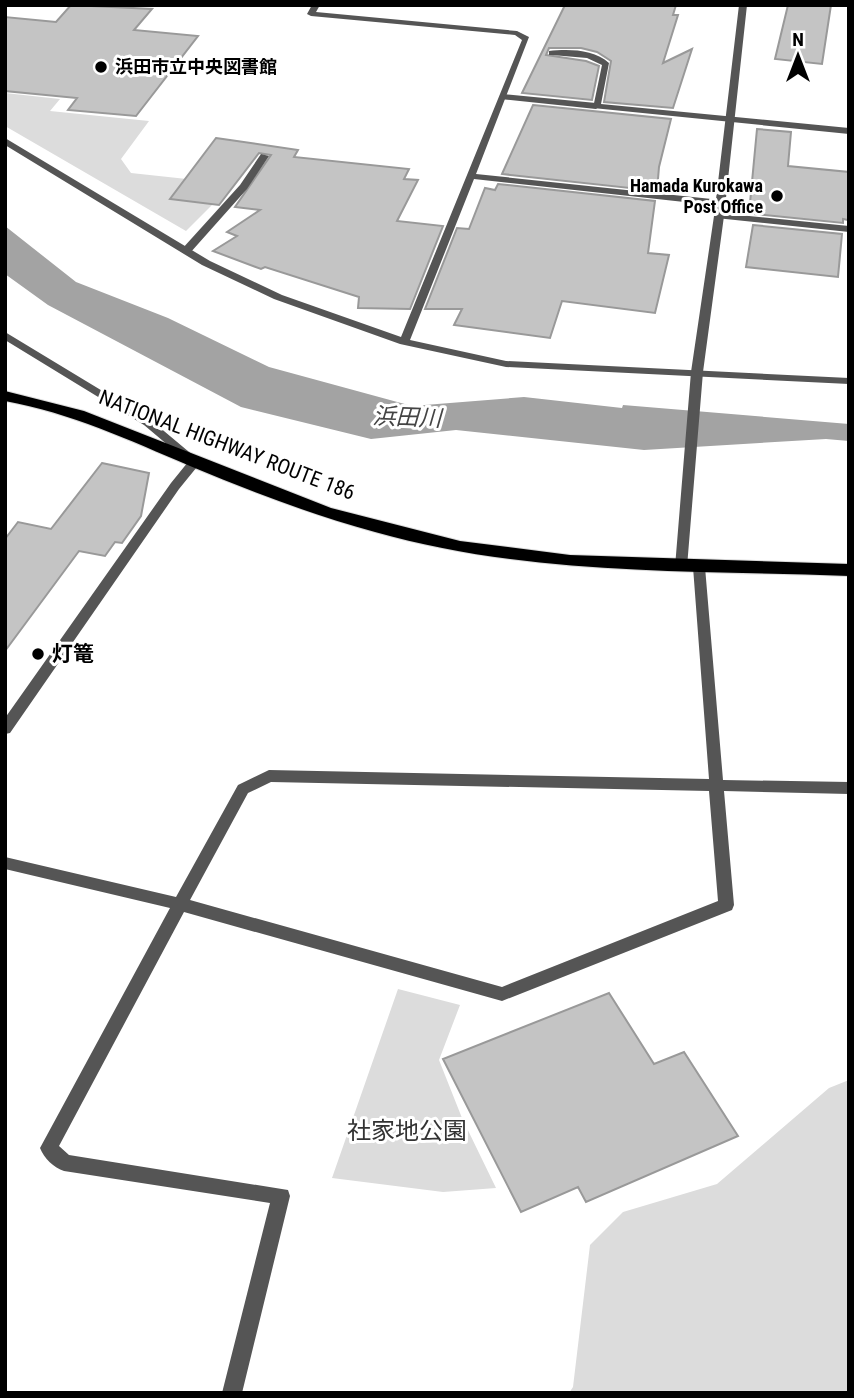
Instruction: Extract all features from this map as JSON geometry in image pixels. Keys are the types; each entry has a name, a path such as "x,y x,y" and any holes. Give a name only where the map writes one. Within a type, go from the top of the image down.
{"highway":[{"name":"NATIONAL HIGHWAY ROUTE 186","path":"5,396 76,411 195,462 312,507 405,535 485,552 690,567 849,570"}],"street":[{"path":"316,5 311,14 517,33 526,39 404,342"},
{"path":"5,863 180,904 502,994 726,905 718,785 690,567 682,537 697,375 721,203 743,5"},
{"path":"552,53 591,56 604,61 606,65 596,106"},
{"path":"503,97 849,131"},
{"path":"5,141 186,251 278,297 404,342 506,363 849,381"},
{"path":"186,251 244,187 264,156"},
{"path":"472,176 721,203"},
{"path":"719,216 849,229"},
{"path":"5,335 148,423 195,462 174,486 5,729"},
{"path":"232,1393 281,1196 64,1163 49,1148 243,789 269,776 849,788"}],"green space":[{"path":"5,93 60,99 50,111 149,121 121,159 131,173 233,184 186,231 5,126"},
{"name":"社家地公園","path":"398,989 460,1005 439,1060 462,1118 496,1188 443,1192 332,1178"},
{"path":"849,1080 849,1393 569,1393 573,1387 590,1245 623,1212 717,1184 829,1088"}],"water":[{"name":"浜田川","path":"5,226 76,282 168,318 269,367 412,406 524,397 622,408 623,405 849,424 849,441 826,439 644,450 456,430 371,439 241,407 48,305 5,274"}],"building":[{"name":"浜田市立中央図書館","path":"71,5 152,9 134,30 198,36 136,116 68,110 77,98 5,91 5,17 56,22"},
{"path":"565,5 676,5 673,15 678,15 663,63 692,49 673,108 604,102 611,61 597,52 581,48 549,48 546,55 586,61 599,66 592,100 522,93"},
{"path":"788,5 831,5 822,64 775,59"},
{"path":"533,105 671,119 659,167 657,191 502,174"},
{"path":"757,129 791,132 788,166 849,172 848,220 843,219 843,223 754,214 756,204 750,203"},
{"path":"216,138 298,150 294,157 409,169 404,179 418,180 397,221 443,226 410,309 358,308 359,297 265,267 261,269 213,251 237,236 227,232 260,210 235,207 271,155 259,153 219,205 170,199"},
{"path":"498,184 655,201 648,253 669,255 655,313 562,301 550,338 454,325 462,309 425,309 457,228 469,229 485,188 495,190"},
{"path":"753,225 842,234 838,277 746,267"},
{"path":"102,463 149,473 141,516 122,543 115,542 105,556 79,551 5,651 5,539 18,522 51,529"},
{"path":"609,993 654,1064 684,1052 738,1136 586,1202 578,1187 521,1212 443,1059"}],"place":[{"name":"浜田市立中央図書館","path":"101,67"},
{"name":"Hamada Kurokawa Post Office","path":"777,196"},
{"name":"灯篭","path":"38,654"}]}
